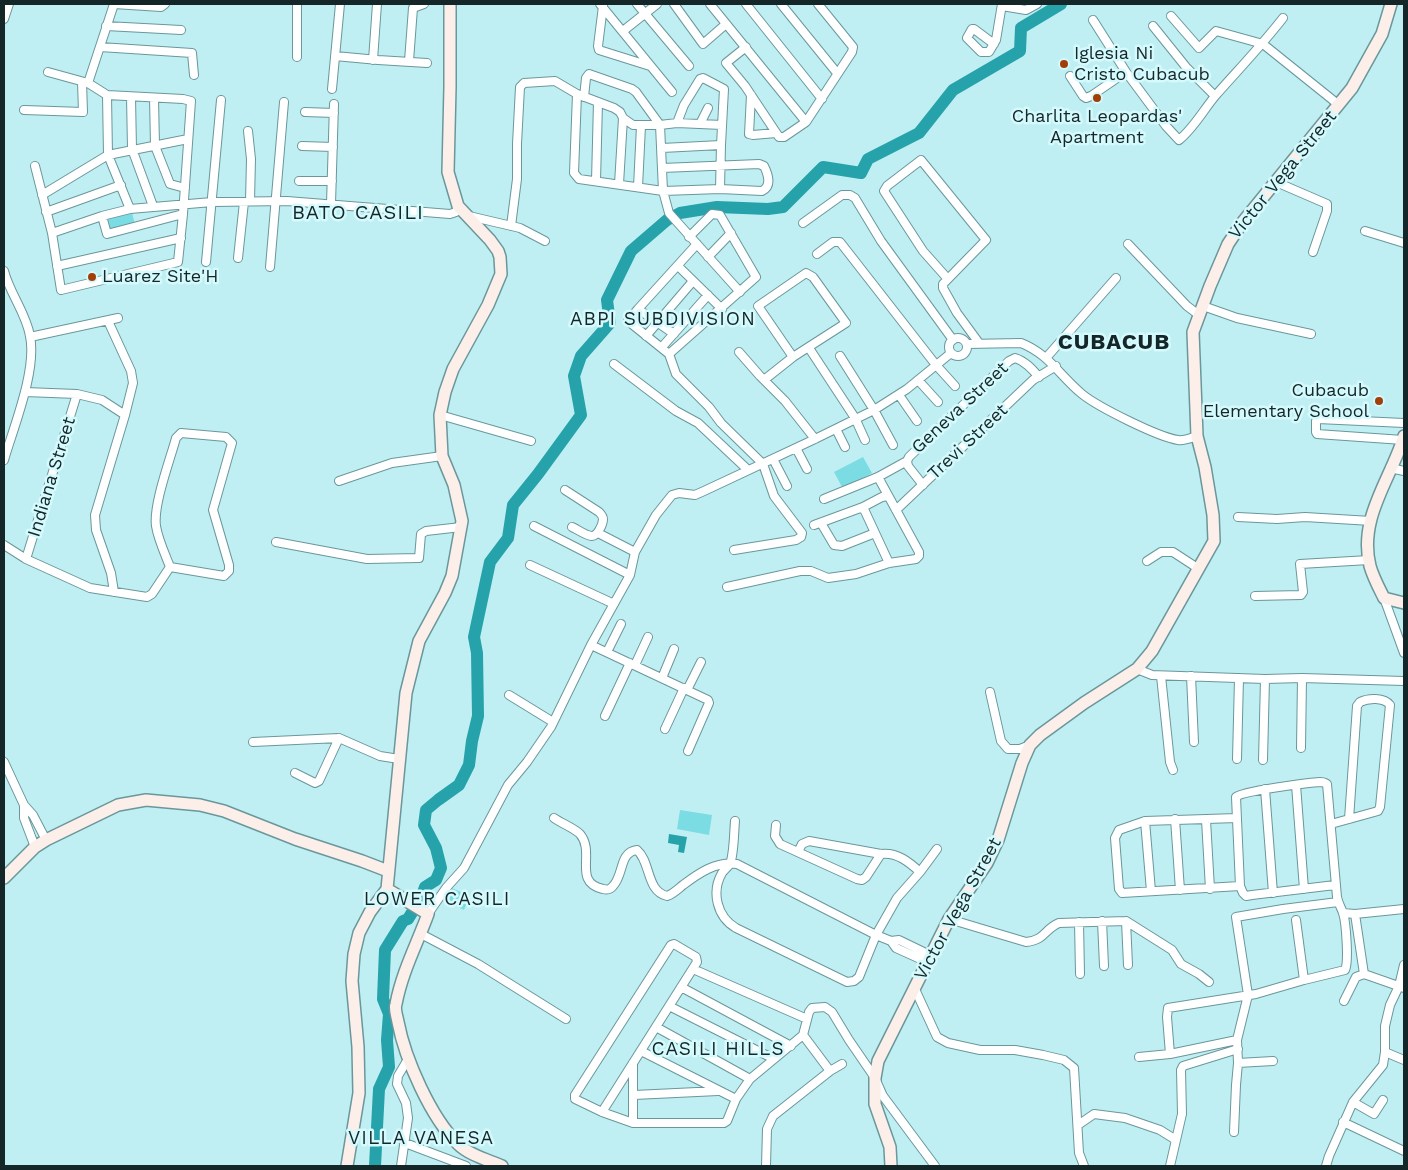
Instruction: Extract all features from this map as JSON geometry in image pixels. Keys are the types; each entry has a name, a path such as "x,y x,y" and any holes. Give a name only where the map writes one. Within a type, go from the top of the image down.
{"street":[{"path":"4,19 9,4"},
{"path":"24,110 83,112 85,82 100,47 114,4 161,7 164,4"},
{"path":"297,4 297,57"},
{"path":"332,89 340,4"},
{"path":"373,60 377,4"},
{"path":"409,61 413,8 422,4"},
{"path":"347,1166 359,1093 358,1047 352,981 354,954 359,933 370,912 387,889 406,693 419,641 452,576 462,521 459,502 442,456 440,415 453,369 488,305 501,274 498,250 458,206 448,172 450,4"},
{"path":"637,4 689,66"},
{"path":"623,31 657,4"},
{"path":"674,4 703,44 726,24"},
{"path":"710,4 806,122"},
{"path":"746,4 822,99"},
{"path":"781,4 837,73"},
{"path":"746,47 726,63 751,95 779,137 784,137 806,122 852,52 853,47 818,4"},
{"path":"994,44 1002,5 1026,10 1037,4"},
{"name":"Victor Vega Street","path":"890,1166 890,1147 875,1104 875,1078 878,1061 949,919 987,862 998,840 1022,762 1030,745 1040,735 1084,703 1137,669 1152,651 1214,541 1214,521 1205,467 1197,436 1193,332 1228,244 1352,88 1382,34 1391,4"},
{"path":"601,5 672,92"},
{"path":"601,5 599,50 651,67"},
{"path":"1171,16 1199,48 1216,31 1263,44 1339,105"},
{"path":"1093,20 1126,72 1166,126 1179,140 1215,96 1263,44 1283,18"},
{"path":"106,26 181,30"},
{"path":"1153,26 1186,67 1215,96"},
{"path":"100,47 192,54 194,75"},
{"path":"335,56 427,63"},
{"path":"35,166 52,233 61,290 178,262 191,101 188,99 131,97 107,94 85,82 48,72"},
{"path":"1070,76 1086,98 1126,72"},
{"path":"662,168 759,164 764,166 768,175 768,185 762,191 720,189 663,191 579,179 574,173 580,96 589,74 632,89 660,125 663,191 669,213 740,292"},
{"path":"677,123 684,105 698,80 704,78 724,89 720,189"},
{"path":"511,226 517,179 520,87 524,83 555,81 580,96 620,112 622,118 619,184"},
{"path":"107,94 108,155 130,209"},
{"path":"751,95 749,134 754,136 776,133"},
{"path":"131,97 132,149 153,206"},
{"path":"154,98 155,146 170,184 185,188"},
{"path":"206,262 221,100"},
{"path":"270,267 274,200 284,102"},
{"path":"596,181 598,102"},
{"path":"331,204 334,104"},
{"path":"700,124 708,108"},
{"path":"305,112 334,113"},
{"path":"622,118 633,125 641,126 677,123 722,125"},
{"path":"638,187 641,126"},
{"path":"238,258 252,159 248,132"},
{"path":"42,195 108,155 188,139"},
{"path":"662,148 721,145"},
{"path":"302,146 333,147"},
{"path":"947,278 924,251 884,191 886,186 922,160 986,240 942,284 957,313 979,342"},
{"path":"299,181 332,181"},
{"path":"1276,182 1327,204 1327,211 1313,252"},
{"path":"46,212 121,185"},
{"path":"803,223 842,194 855,198 880,241 952,340"},
{"path":"52,233 102,216 130,209 212,202 274,200 450,214 456,212 458,206"},
{"path":"102,216 107,234 183,214"},
{"path":"669,354 756,277 720,215 714,214 710,216 689,237"},
{"path":"469,216 520,228 545,241"},
{"path":"1365,231 1404,243"},
{"path":"708,257 731,233"},
{"path":"56,266 181,238"},
{"path":"817,254 833,242 840,242 936,365 956,386"},
{"path":"696,244 638,308 629,322 669,354 676,374 709,407 721,423 763,464 779,505 802,533 801,537 796,540 734,550"},
{"path":"1128,244 1187,306 1312,334"},
{"path":"678,266 722,309"},
{"path":"4,271 30,337 30,363 24,392 4,460"},
{"path":"764,380 793,357 846,323 813,277 806,273 758,306 793,357"},
{"name":"Trevi Street","path":"896,510 1040,376 1046,374 1051,362 1116,278"},
{"path":"646,336 693,281"},
{"path":"662,347 708,295"},
{"path":"638,308 674,334"},
{"path":"30,337 118,318"},
{"path":"108,321 131,371 133,383 94,523 111,573 114,592"},
{"path":"964,339 968,349 965,354 955,356 951,352 949,348 952,340 964,339"},
{"path":"967,344 979,342 1021,343 1029,346 1051,362 1082,394 1133,423 1168,438 1181,441 1197,436"},
{"path":"809,348 855,418 865,440"},
{"path":"739,352 785,401 815,439"},
{"path":"502,1166 480,1158 459,1146 445,1129 408,1059 401,1036 395,1006 410,957 421,934 425,912 464,868 508,785 527,762 553,722 591,645 630,575 635,552 656,515 672,495 679,493 695,494 763,464 874,410 899,396 951,352"},
{"path":"840,356 874,410 893,445"},
{"name":"Geneva Street","path":"923,485 908,466 907,461 909,457 1009,361 1014,358 1020,360 1040,376"},
{"path":"614,364 676,411 698,423 748,470"},
{"path":"918,380 938,402"},
{"path":"24,392 77,394 102,400 125,415"},
{"name":"Indiana Street","path":"26,559 77,394"},
{"path":"899,396 917,421"},
{"path":"440,415 531,441"},
{"path":"1404,423 1318,419 1316,421 1317,434 1404,438 1375,502 1368,538 1369,560 1373,574 1404,653"},
{"path":"836,429 846,447"},
{"path":"181,434 226,437 232,442 213,510 229,565 229,571 227,574 220,576 170,567 156,528 156,516 176,438 181,434"},
{"path":"796,448 807,469"},
{"path":"339,481 392,463 442,456"},
{"path":"773,459 787,486"},
{"path":"824,499 878,477 907,461"},
{"path":"1390,468 1404,471"},
{"path":"727,586 800,571 811,571 828,578 856,574 889,563 916,559 919,556 919,552 878,477"},
{"path":"565,490 599,512 603,520 598,533"},
{"path":"875,533 842,546 837,546 834,545 817,524 888,496"},
{"path":"863,507 889,563"},
{"path":"1238,517 1277,519 1306,517 1371,520"},
{"path":"534,526 630,575"},
{"path":"276,542 367,559 419,558 421,534 426,531 461,527"},
{"path":"572,527 590,536 598,533 635,552"},
{"path":"4,545 26,559 90,588 114,592 149,596 170,567"},
{"path":"1147,561 1161,552 1172,552 1199,568"},
{"path":"1255,596 1301,596 1303,592 1300,564 1369,560"},
{"path":"530,565 614,604"},
{"path":"1384,598 1404,603"},
{"path":"607,652 621,624"},
{"path":"605,716 648,637"},
{"path":"591,645 706,698 709,703 688,751"},
{"path":"662,678 674,649"},
{"path":"665,729 701,662"},
{"path":"1137,669 1152,676 1404,681"},
{"path":"1161,676 1170,762 1173,770"},
{"path":"1191,676 1194,742"},
{"path":"1237,759 1239,678"},
{"path":"1301,748 1302,678"},
{"path":"1263,760 1265,679"},
{"path":"990,692 1001,741 1008,749 1020,749 1030,745"},
{"path":"509,695 553,722"},
{"path":"1330,824 1349,819 1378,811 1382,802 1390,704 1388,701 1364,700 1358,706 1349,819"},
{"path":"254,742 340,738 380,756 399,758"},
{"path":"295,773 315,783 320,781 340,738"},
{"path":"4,762 24,805 33,814 46,840"},
{"path":"1170,1054 1166,1017 1168,1008 1248,995 1342,972 1347,968 1343,913 1336,894 1327,784 1321,782 1238,794 1236,797 1236,818 1240,886 1243,893 1246,896 1304,889 1336,894"},
{"path":"1296,785 1304,889"},
{"path":"1265,789 1273,893"},
{"path":"4,878 35,847 46,840 118,805 146,800 200,806 224,811 295,839 362,860 388,871"},
{"path":"24,805 24,818 35,847"},
{"path":"554,818 580,834 587,853 585,872 588,880 591,884 605,890 610,889 616,883 626,856 637,850 644,857 655,890 667,896 702,871 730,863 745,868 891,941 896,948 928,958"},
{"path":"1236,818 1206,820 1175,819 1145,822 1119,830 1115,836 1119,889 1122,893 1240,886"},
{"path":"1175,819 1180,890"},
{"path":"735,820 730,863 722,874 717,898 719,910 723,918 736,928 847,982 854,981 859,977 876,935 897,898 920,872 937,848"},
{"path":"1206,820 1210,888"},
{"path":"1145,822 1151,891"},
{"path":"776,825 774,832 780,844 851,877 862,880 866,877 881,854"},
{"path":"798,852 802,844 809,841 881,854 889,853 907,860 920,872"},
{"path":"387,889 425,912"},
{"path":"1234,1132 1238,1063 1237,1040 1248,995 1236,917 1283,909 1336,894"},
{"path":"1343,913 1355,914 1404,909"},
{"path":"1355,914 1364,974"},
{"path":"949,919 1026,942 1042,938 1052,926 1059,923 1126,921 1172,950 1181,964 1210,982"},
{"path":"1296,920 1304,980"},
{"path":"1102,921 1104,966"},
{"path":"1126,921 1128,966"},
{"path":"1079,922 1080,974"},
{"path":"421,934 478,964 566,1019"},
{"path":"602,1112 697,962 696,957 676,944 672,945 575,1095 575,1099 602,1112 633,1123 724,1123 727,1121 736,1100 750,1079 803,1035 812,1008 826,1007 832,1012 875,1078 883,1096 935,1166"},
{"path":"1326,1166 1352,1102 1383,1065 1385,1026 1390,1005 1402,987 1404,965"},
{"path":"693,969 807,1019"},
{"path":"1344,1001 1356,977 1364,974 1402,987"},
{"path":"681,987 791,1046"},
{"path":"914,988 936,1037 948,1043 980,1050 1015,1050 1064,1060 1074,1068 1079,1153 1084,1166"},
{"path":"669,1006 774,1059"},
{"path":"656,1027 750,1079"},
{"path":"803,1035 830,1071"},
{"path":"1139,1056 1170,1054 1237,1040"},
{"path":"1170,1166 1182,1114 1181,1070 1183,1066 1238,1049"},
{"path":"641,1050 736,1100"},
{"path":"1385,1052 1404,1060"},
{"path":"401,1166 408,1118 406,1103 397,1084 398,1076 408,1059"},
{"path":"1238,1063 1273,1061"},
{"path":"633,1063 633,1123"},
{"path":"766,1166 768,1129 773,1116 830,1071 842,1064"},
{"path":"634,1095 720,1091"},
{"path":"1352,1102 1374,1114 1383,1100"},
{"path":"1078,1125 1094,1114 1125,1118 1160,1130 1176,1140"},
{"path":"1343,1122 1404,1151"},
{"path":"405,1143 466,1166"}],"shaded area":[{"path":"132,212 135,225 109,232 106,219"},
{"path":"863,457 872,473 843,489 834,472"},
{"path":"680,810 712,815 709,835 677,829"},
{"path":"669,834 687,837 684,853 678,852 679,845 668,843"},
{"path":"445,885 470,896 464,910 438,899"}],"waterway":[{"path":"375,1166 379,1089 389,1067 387,1040 389,1014 383,999 385,950 403,921 408,919 421,898 425,887 436,880 441,868 436,848 424,825 426,810 459,785 469,765 478,716 477,653 474,637 490,562 508,538 513,505 581,415 574,376 581,356 610,323 607,300 631,251 667,220 680,213 717,207 768,209 783,207 823,167 861,173 868,159 919,133 953,90 1020,51 1021,28 1061,4"}],"place":[{"name":"Iglesia Ni Cristo Cubacub","path":"1064,64"},
{"name":"Charlita Leopardas' Apartment","path":"1097,98"},
{"name":"Luarez Site'H","path":"92,277"},
{"name":"Cubacub Elementary School","path":"1379,401"}],"district":[{"name":"BATO CASILI","path":"358,213"},
{"name":"ABPI SUBDIVISION","path":"663,319"},
{"name":"CUBACUB","path":"1114,343"},
{"name":"LOWER CASILI","path":"437,899"},
{"name":"CASILI HILLS","path":"718,1049"},
{"name":"VILLA VANESA","path":"421,1138"}]}
